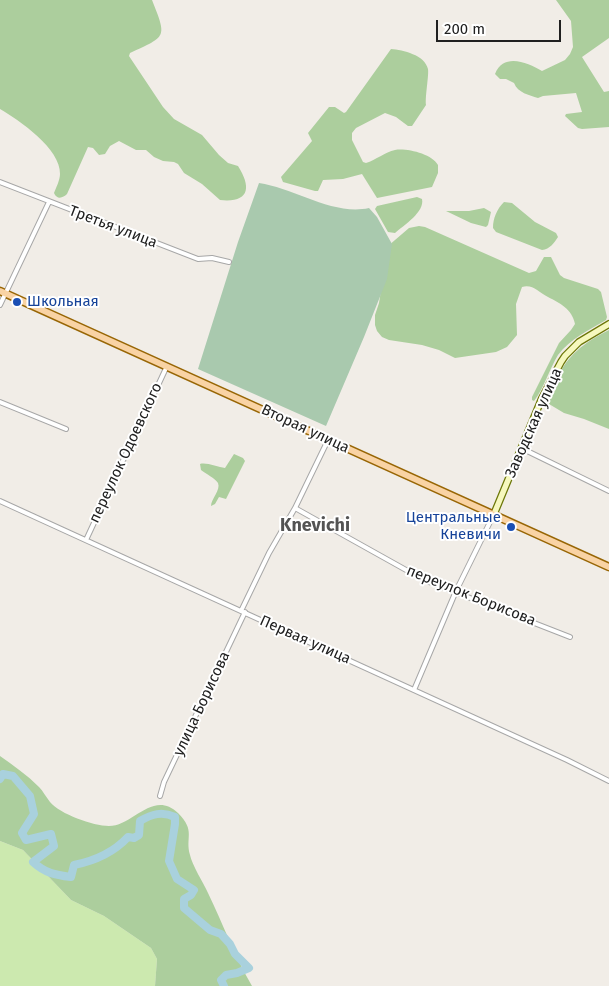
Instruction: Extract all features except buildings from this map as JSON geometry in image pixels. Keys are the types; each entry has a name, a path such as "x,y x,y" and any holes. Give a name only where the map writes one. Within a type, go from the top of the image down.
{"main road":[{"name":"Вторая улица","path":"3,292 609,567"}],"street":[{"name":"Третья улица","path":"0,182 198,259 212,258 228,262"},
{"path":"0,306 3,292 49,202"},
{"name":"Заводская улица","path":"494,514 542,398 565,356 580,342 609,324"},
{"name":"переулок Одоевского","path":"86,540 167,366"},
{"path":"0,402 66,429"},
{"path":"243,612 269,553 295,508 328,440"},
{"path":"521,448 609,491"},
{"name":"Первая улица","path":"0,501 568,760 609,782"},
{"name":"переулок Борисова","path":"295,508 424,580 570,637"},
{"path":"414,690 456,591 494,514"},
{"name":"улица Борисова","path":"160,796 164,782 243,612"}],"green space":[{"path":"0,0 152,0 160,22 160,34 157,39 130,53 129,56 163,107 174,119 202,135 228,163 238,166 246,187 242,196 237,199 220,200 202,184 184,173 178,164 163,161 154,157 146,150 136,150 119,141 110,146 105,154 99,155 93,148 88,147 67,194 57,197 54,193 60,174 54,155 28,128 0,109"},
{"path":"556,0 609,0 609,38 582,57 604,92 609,91 609,127 578,128 565,116 566,114 582,112 576,93 538,98 524,93 514,83 506,79 500,79 495,74 499,67 510,61 530,65 542,71 565,60 570,54 573,47 571,21"},
{"path":"391,49 413,54 426,64 428,72 426,105 412,126 408,126 396,117 385,113 356,128 352,133 352,140 363,162 366,163 395,150 412,151 425,155 438,165 438,173 432,187 377,198 362,174 343,179 323,180 318,191 283,182 281,177 312,141 308,133 329,107 335,107 344,113 346,112"},
{"path":"259,183 328,205 355,209 369,208 377,217 392,244 387,279 326,426 198,369 238,242"},
{"path":"417,197 422,199 422,204 417,213 395,233 388,232 375,209 377,206"},
{"path":"504,202 512,203 535,222 556,233 558,237 547,248 542,250 496,232 493,228 495,217"},
{"path":"484,208 491,212 486,227 471,223 446,211 469,211"},
{"path":"419,226 529,273 536,271 544,257 551,257 560,275 564,278 598,289 601,292 607,317 606,320 580,335 563,349 534,401 532,397 559,343 575,324 571,314 565,307 532,288 522,287 516,304 517,335 507,347 496,352 455,358 439,350 422,345 389,340 382,337 377,331 375,315 379,303 388,246 409,228"},
{"path":"609,330 609,429 564,413 549,404 549,398 555,381 571,357 591,340"},
{"path":"234,454 245,461 226,499 219,497 215,504 211,506 219,486 213,478 201,470 200,464 225,468"},
{"path":"0,756 20,770 61,811 86,822 109,826 118,824 143,810 160,805 169,807 178,813 187,825 189,849 193,864 252,986 155,986 157,959 151,948 104,916 71,900 23,850 0,841"},
{"path":"0,841 23,850 71,900 104,916 151,948 157,959 155,986 0,986"}],"waterway":[{"path":"0,779 3,774 13,776 30,796 34,814 22,833 26,840 51,834 54,846 33,862 50,873 71,877 74,865 103,855 128,837 134,838 139,835 140,821 153,815 161,814 175,817 169,861 177,879 194,890 191,895 184,899 184,908 210,930 221,934 230,944 235,954 249,968 226,975 221,980 224,986"}],"place":[{"name":"Школьная","path":"17,302"},
{"name":"Центральные Кневичи","path":"511,527"}],"district":[{"name":"Knevichi","path":"315,526"}]}
